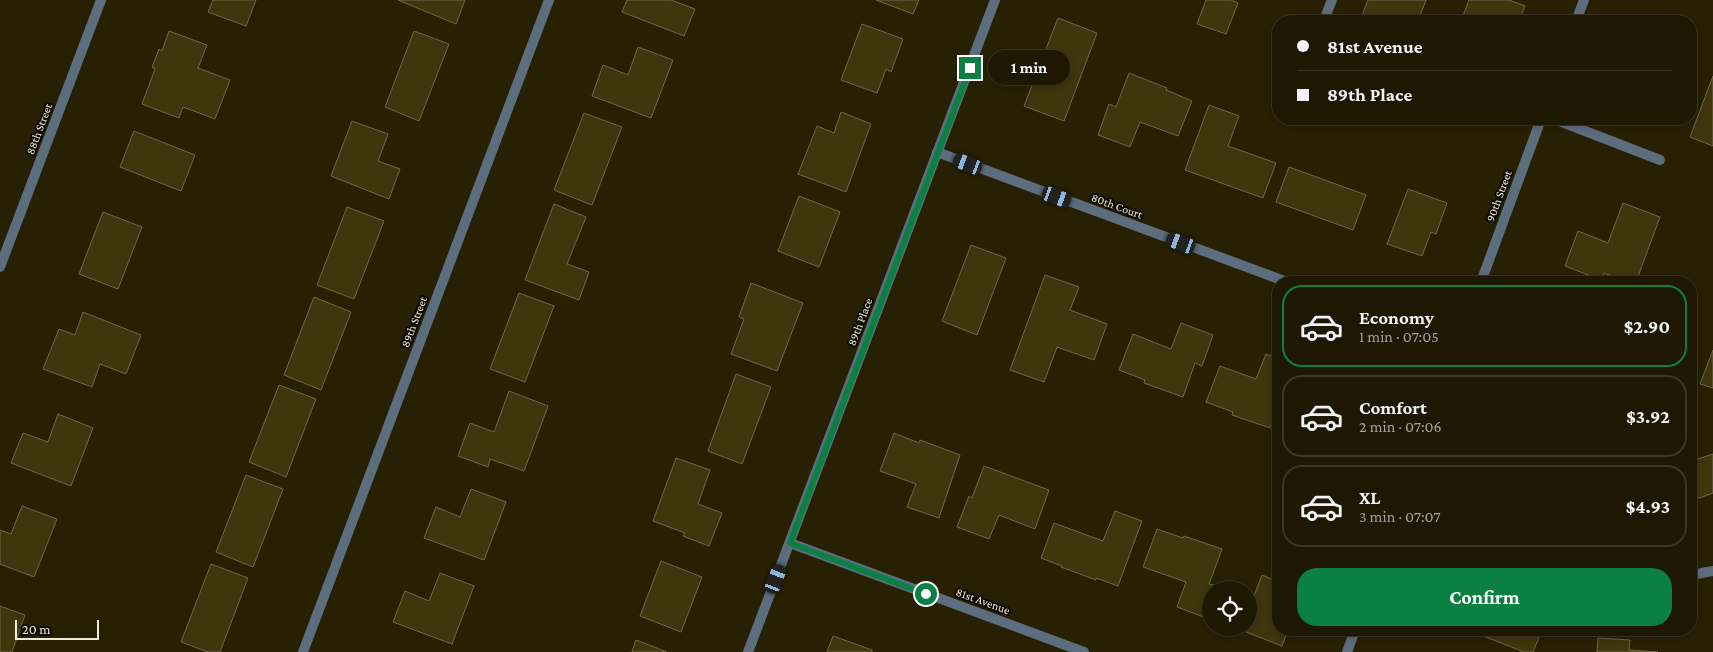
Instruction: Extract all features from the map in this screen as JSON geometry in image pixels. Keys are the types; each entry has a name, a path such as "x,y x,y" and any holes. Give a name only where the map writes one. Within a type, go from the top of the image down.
{"street":[{"name":"88th Street","path":"0,267 4,246 101,0"},
{"name":"89th Street","path":"303,652 549,0"},
{"name":"89th Place","path":"748,652 995,0"},
{"path":"1326,15 1332,0"},
{"path":"1578,15 1584,0"},
{"name":"90th Street","path":"1483,276 1539,125"},
{"path":"1570,125 1660,160"},
{"name":"80th Court","path":"938,152 1272,276"},
{"name":"81st Avenue","path":"790,543 1084,652"},
{"path":"1697,574 1713,571"},
{"path":"1347,652 1353,636"}],"building":[{"path":"213,0 256,0 246,26 208,12"},
{"path":"398,0 465,0 456,24"},
{"path":"627,0 671,0 695,9 684,36 622,12"},
{"path":"876,0 919,0 913,14"},
{"path":"1206,0 1231,0 1238,3 1226,34 1197,24"},
{"path":"1368,0 1426,0 1420,15 1362,15"},
{"path":"1469,0 1509,0 1525,6 1521,15 1463,15"},
{"path":"1058,18 1097,33 1064,121 1024,106"},
{"path":"862,24 903,39 891,72 886,69 877,93 841,80"},
{"path":"169,31 207,45 198,68 230,80 215,119 183,107 179,118 142,104 155,69 152,67 159,49 162,51"},
{"path":"414,31 449,44 419,121 385,107"},
{"path":"638,47 673,60 651,118 592,96 603,65 628,75"},
{"path":"1129,73 1167,88 1166,90 1192,101 1178,136 1140,122 1130,147 1098,135 1109,104 1116,107"},
{"path":"1713,76 1713,146 1690,137 1695,125 1697,125 1697,118"},
{"path":"1209,105 1239,116 1228,146 1276,163 1263,198 1185,170"},
{"path":"841,112 871,124 846,192 798,174 817,126 834,133"},
{"path":"584,113 622,127 592,205 554,190"},
{"path":"352,121 388,134 378,161 400,169 389,199 331,176"},
{"path":"134,131 195,155 181,191 120,167"},
{"path":"1289,167 1366,195 1353,230 1276,202"},
{"path":"1408,189 1447,203 1436,234 1431,232 1422,256 1387,244"},
{"path":"799,196 840,212 819,267 778,251"},
{"path":"1623,203 1660,217 1638,276 1612,276 1604,273 1603,276 1591,276 1565,266 1578,231 1608,243"},
{"path":"554,204 586,217 567,264 589,272 579,300 525,280"},
{"path":"347,207 384,221 354,299 317,285"},
{"path":"103,212 142,227 118,289 79,274"},
{"path":"971,245 1006,258 977,335 942,321"},
{"path":"1045,275 1079,287 1070,310 1107,324 1094,360 1057,347 1044,382 1010,370"},
{"path":"751,283 803,303 777,371 731,354 744,319 739,317"},
{"path":"519,293 554,306 525,382 490,369"},
{"path":"314,297 351,312 321,390 284,375"},
{"path":"83,312 141,335 126,374 100,364 92,387 43,369 59,329 75,335"},
{"path":"1181,323 1213,335 1202,366 1195,363 1183,397 1144,383 1145,380 1119,370 1133,334 1171,349"},
{"path":"1713,350 1713,388 1700,384"},
{"path":"1266,354 1272,356 1272,423 1270,428 1232,415 1233,412 1206,402 1220,366 1256,379"},
{"path":"736,374 771,387 742,464 708,451"},
{"path":"279,385 316,399 286,477 249,462"},
{"path":"509,391 548,406 524,471 490,459 488,467 458,456 470,423 494,432"},
{"path":"58,414 93,428 71,486 11,463 23,433 48,442"},
{"path":"894,433 919,443 920,440 960,455 939,518 907,507 916,484 880,471"},
{"path":"1713,454 1713,493 1697,499 1697,457 1698,459"},
{"path":"676,458 710,470 698,504 722,513 709,546 683,536 685,533 653,521"},
{"path":"984,466 1049,490 1035,529 999,515 989,539 957,527 969,496 972,498"},
{"path":"246,475 283,489 253,567 216,552"},
{"path":"471,489 506,502 484,560 424,538 436,507 460,517"},
{"path":"22,506 57,519 34,577 0,564 0,530 11,534"},
{"path":"1115,511 1142,521 1118,586 1096,578 1096,580 1041,558 1054,523 1103,541"},
{"path":"1157,529 1222,549 1210,581 1202,581 1202,616 1177,607 1186,582 1143,567"},
{"path":"661,561 702,577 681,632 640,616"},
{"path":"211,564 248,578 220,652 208,652 181,642"},
{"path":"440,573 474,586 452,644 393,622 405,591 429,601"},
{"path":"1262,575 1272,579 1272,636 1286,636 1282,646 1256,636 1257,588"},
{"path":"0,606 25,615 12,652 0,652"},
{"path":"833,636 872,650 872,652 827,652"},
{"path":"1483,636 1540,636 1533,652 1524,652"},
{"path":"1598,638 1630,640 1629,650 1658,652 1597,652"},
{"path":"636,640 667,652 632,652"}],"route":[{"path":"926,594 790,543 970,68"}]}
